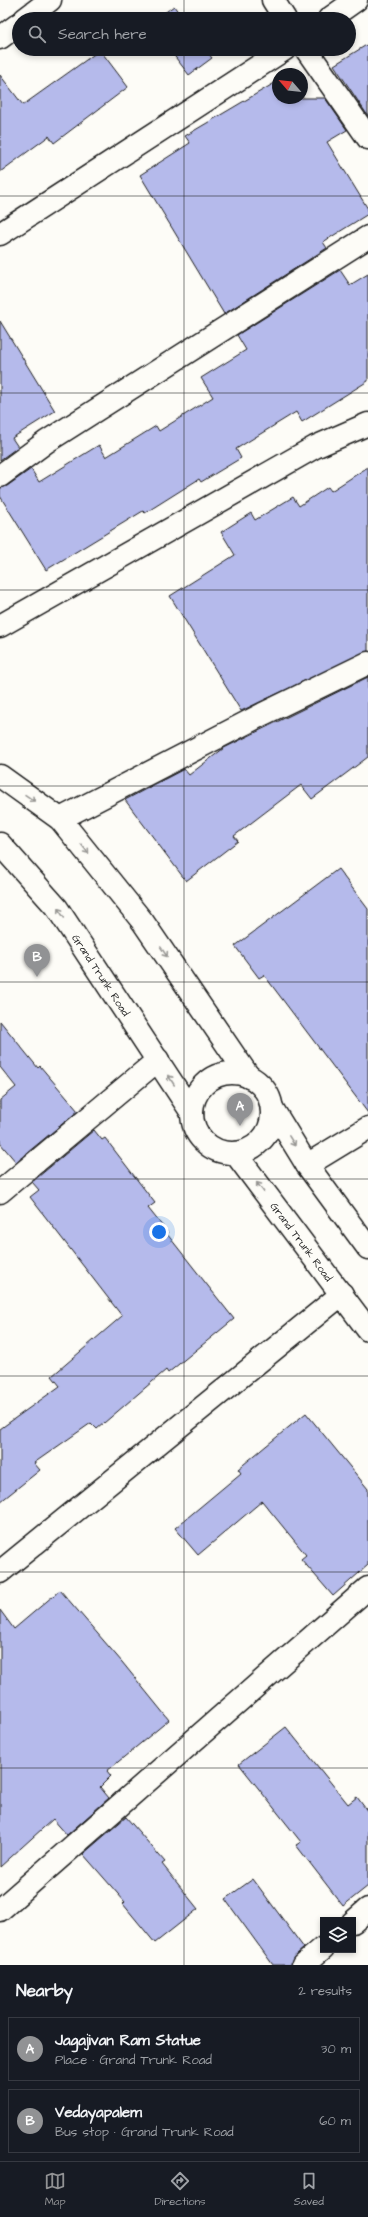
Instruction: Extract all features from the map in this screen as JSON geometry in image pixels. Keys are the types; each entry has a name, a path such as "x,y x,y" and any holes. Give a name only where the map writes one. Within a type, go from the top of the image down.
{"street":[{"path":"34,12 50,0"},
{"path":"273,0 281,12"},
{"path":"339,12 356,0"},
{"path":"0,38 12,29"},
{"path":"0,234 274,56"},
{"path":"311,56 368,138"},
{"path":"0,476 46,442 368,238"},
{"path":"0,626 315,447 368,424"},
{"path":"60,819 263,714 368,663"},
{"path":"0,776 60,819 143,922 249,1077"},
{"name":"Grand Trunk Road","path":"0,844 57,908 192,1113"},
{"path":"0,1192 158,1060"},
{"path":"272,1108 272,1121 267,1133 258,1143 247,1150 235,1153 221,1152 209,1146 200,1137 194,1126 192,1113 194,1099 201,1088 211,1079 223,1074 237,1073 249,1077 260,1084 268,1095 272,1108 308,1165 368,1248"},
{"path":"308,1165 368,1128"},
{"name":"Grand Trunk Road","path":"235,1153 368,1330"},
{"path":"0,1572 342,1294"},
{"path":"0,1910 368,1588"},
{"path":"356,1919 368,1909"},
{"path":"303,1965 320,1951"}],"building":[{"path":"174,6 178,12 166,12"},
{"path":"368,44 368,116 334,65 349,56 356,56 356,51"},
{"path":"92,56 105,56 128,87 54,143 49,136 0,172 0,75 23,105"},
{"path":"174,56 210,56 212,58 189,75"},
{"path":"272,85 272,104 308,104 308,98 325,98 347,130 327,142 368,209 368,214 323,242 327,248 224,314 140,175 190,143 185,136"},
{"path":"340,270 350,285 368,274 368,381 302,422 296,412 236,449 241,458 201,482 199,479 145,513 143,511 46,570 0,496 0,488 7,486 31,469 39,482 99,445 106,457 156,426 159,431 213,397 201,378 246,350 237,335"},
{"path":"0,321 55,411 12,438 18,447 0,460"},
{"path":"368,467 368,651 241,711 170,596 235,555 221,532 251,513 255,520 293,497 299,506 328,487 331,491"},
{"path":"368,677 368,757 312,799 301,785 234,836 238,841 186,881 125,800 184,769 189,775 224,748"},
{"path":"338,869 368,909 368,1113 264,975 259,978 235,946"},
{"path":"0,1021 38,1068 40,1066 78,1111 16,1162 0,1143 0,1100 16,1087 0,1067"},
{"path":"94,1130 102,1140 105,1138 155,1203 148,1208 234,1319 168,1373 166,1370 97,1429 91,1423 34,1463 40,1470 0,1502 0,1429 60,1386 52,1376 122,1316 30,1197 39,1190 32,1182"},
{"path":"306,1413 368,1489 368,1565 333,1596 301,1559 306,1555 262,1501 198,1555 175,1528 241,1473 238,1469"},
{"path":"60,1590 122,1662 169,1720 107,1771 111,1776 100,1787 109,1798 67,1835 53,1819 0,1867 0,1610 14,1629"},
{"path":"286,1727 348,1804 357,1797 368,1812 368,1886 343,1906 296,1845 301,1842 239,1764"},
{"path":"126,1817 165,1862 162,1864 198,1909 155,1943 123,1904 125,1902 83,1854"},
{"path":"253,1879 304,1948 295,1956 291,1965 273,1965 225,1899"}],"place":[{"name":"Vedayapalem","path":"37,977"},
{"name":"Jagajivan Ram Statue","path":"240,1126"}]}
